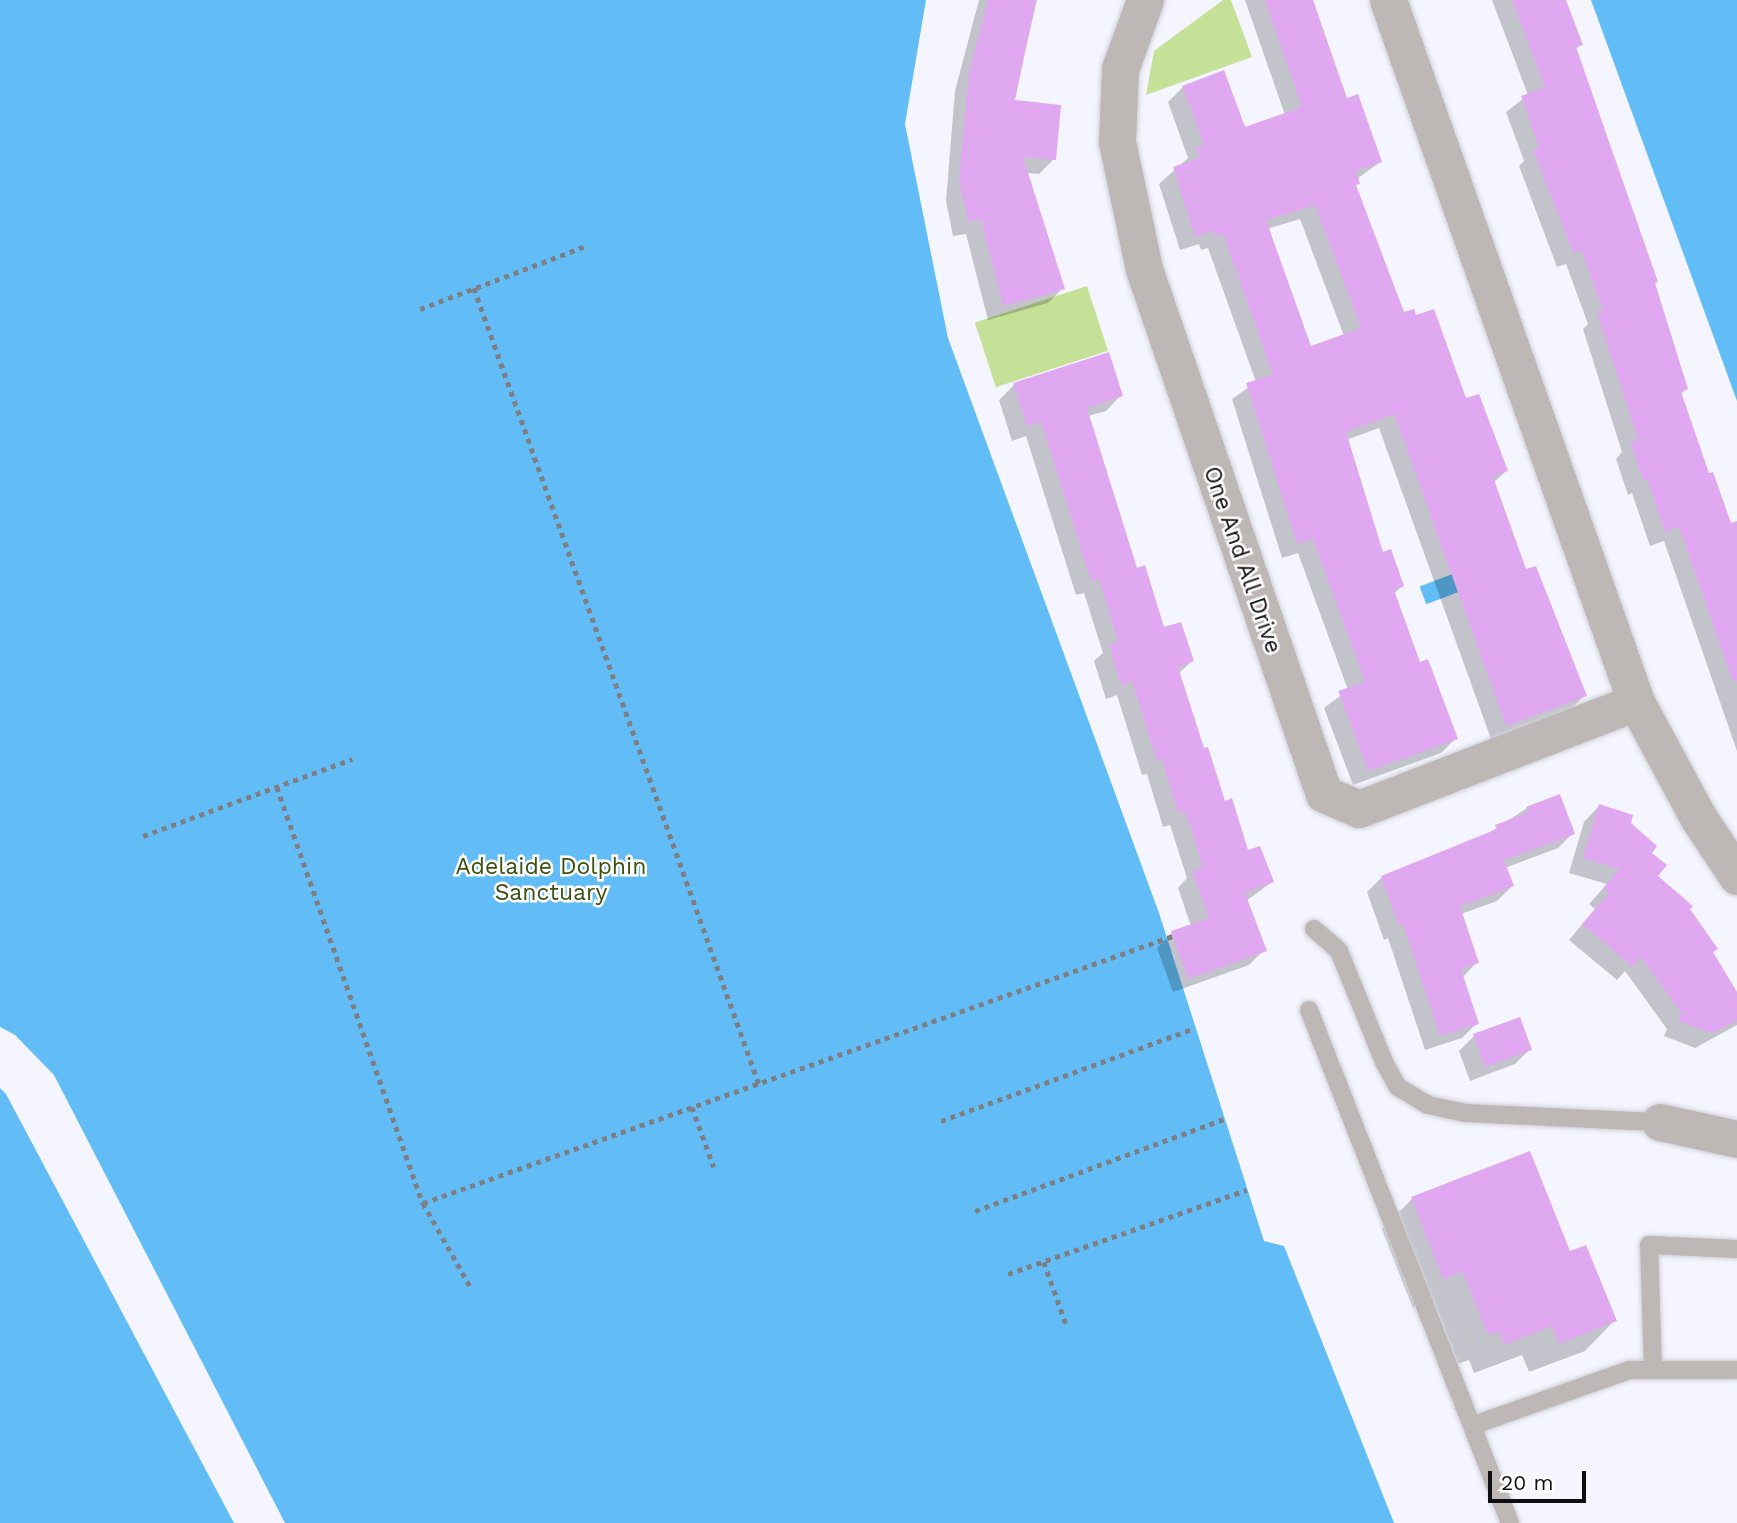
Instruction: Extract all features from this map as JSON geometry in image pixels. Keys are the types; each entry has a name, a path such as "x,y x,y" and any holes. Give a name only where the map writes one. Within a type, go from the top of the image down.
{"street":[{"name":"One And All Drive","path":"1145,0 1120,69 1117,142 1144,269 1324,794 1359,809 1636,702"},
{"path":"1388,0 1636,702 1698,817 1737,877"},
{"path":"1660,1122 1737,1139"}],"lane":[{"path":"1314,929 1339,951 1384,1062 1398,1087 1428,1105 1466,1113 1660,1122"},
{"path":"1309,1010 1474,1425 1510,1523"},
{"path":"1653,1370 1649,1245 1737,1250"},
{"path":"1474,1425 1629,1370 1737,1370"}],"path":[{"path":"420,309 586,246"},
{"path":"474,288 759,1084"},
{"path":"143,836 352,759"},
{"path":"277,786 423,1203 470,1286"},
{"path":"423,1203 1173,936"},
{"path":"941,1121 1195,1028"},
{"path":"692,1107 714,1167"},
{"path":"975,1211 1224,1119"},
{"path":"1009,1275 1247,1190"},
{"path":"1044,1262 1066,1324"}],"green space":[{"path":"1223,0 1231,0 1252,57 1146,95 1154,51"},
{"path":"1087,286 1108,351 996,387 975,322"}],"water":[{"name":"Adelaide Dolphin Sanctuary","path":"0,0 926,0 905,124 948,338 1159,913 1264,1241 1284,1246 1394,1523 285,1523 54,1075 15,1035 0,1027"},
{"path":"1591,0 1737,0 1737,401"},
{"path":"1455,573 1462,591 1426,604 1420,587"},
{"path":"0,1088 6,1094 234,1523 0,1523"}],"building":[{"path":"988,0 1036,0 1015,100 1061,105 1056,160 1023,157 1065,289 1003,306 981,220 968,222 959,180 969,74"},
{"path":"1265,0 1313,0 1347,98 1358,94 1382,162 1356,171 1360,184 1356,185 1404,312 1414,309 1416,315 1434,309 1466,398 1479,394 1508,471 1493,477 1526,569 1536,566 1587,696 1506,726 1394,414 1346,432 1383,552 1391,549 1404,586 1394,590 1420,662 1428,659 1458,739 1368,771 1338,691 1365,682 1313,539 1297,544 1246,383 1273,375 1223,234 1216,237 1214,231 1195,237 1173,167 1199,158 1196,148 1204,145 1182,86 1224,70 1245,127 1302,107","holes":["1315,205 1361,328 1311,346 1266,220"]},
{"path":"1512,0 1566,0 1583,45 1576,47 1658,282 1655,283 1688,389 1681,392 1709,473 1713,472 1731,523 1737,521 1737,681 1733,682 1679,527 1665,532 1647,479 1643,481 1630,442 1638,440 1597,313 1603,311 1581,250 1573,253 1533,150 1539,147 1521,96 1545,87"},
{"path":"1109,352 1123,396 1087,408 1137,568 1145,565 1164,627 1181,622 1194,661 1178,667 1204,748 1208,747 1225,801 1232,798 1248,850 1260,846 1274,882 1245,893 1267,951 1188,979 1171,931 1209,918 1192,871 1203,867 1185,811 1178,813 1162,760 1157,761 1132,681 1121,685 1109,645 1118,641 1099,579 1091,581 1041,422 1027,427 1013,383"},
{"path":"1560,794 1575,834 1504,860 1514,886 1460,906 1479,963 1461,969 1479,1024 1440,1036 1403,924 1399,926 1381,876 1497,829 1495,825 1529,812 1526,807"},
{"path":"1599,804 1633,815 1631,823 1657,846 1652,853 1667,865 1658,876 1693,906 1690,909 1718,949 1713,952 1737,992 1737,1021 1712,1033 1678,1021 1681,1013 1641,957 1633,967 1582,924 1609,893 1603,888 1620,869 1583,858"},
{"path":"1520,1017 1532,1050 1485,1067 1473,1034"},
{"path":"1530,1151 1570,1251 1586,1245 1617,1321 1559,1344 1552,1326 1504,1345 1499,1331 1488,1335 1463,1272 1443,1279 1411,1197"}]}
